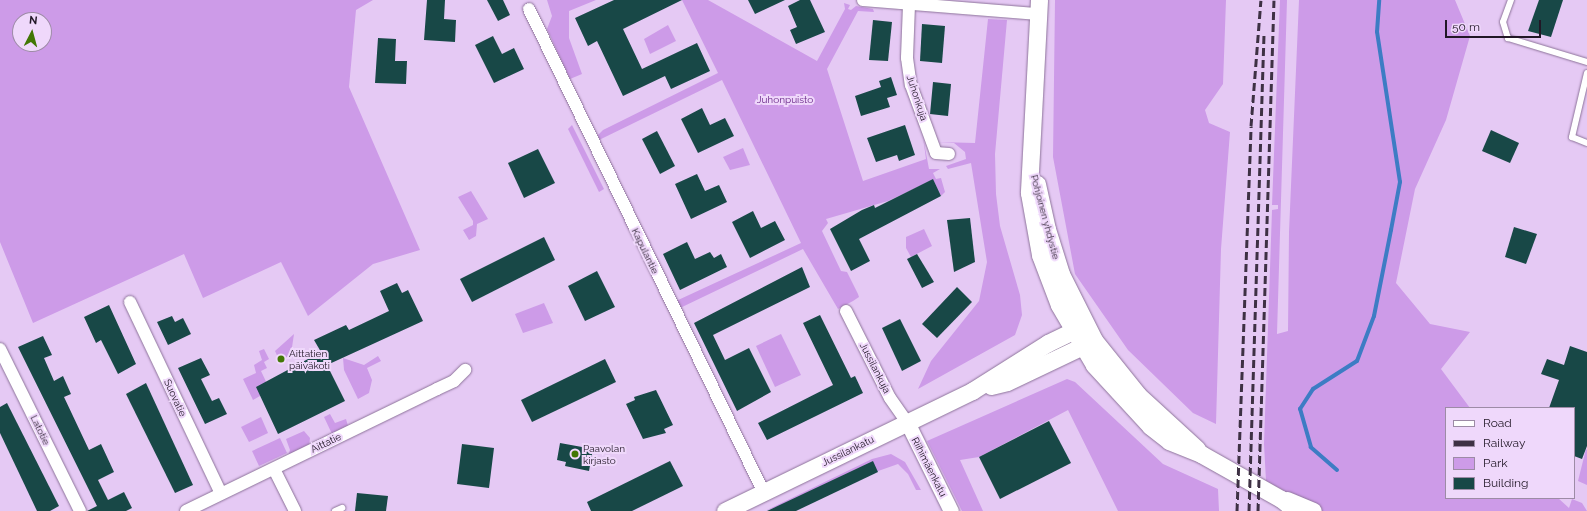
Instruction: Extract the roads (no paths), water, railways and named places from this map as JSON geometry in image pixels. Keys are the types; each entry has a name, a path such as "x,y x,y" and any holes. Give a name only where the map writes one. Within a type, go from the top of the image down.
{"main road":[{"name":"Pohjoinen yhdystie","path":"1038,7 1031,133 1032,169 1056,260 1079,328 1087,343 1137,414 1169,441 1201,454 1281,499 1313,511"},
{"name":"Jussilankatu","path":"725,511 972,391 1079,328"},
{"name":"Jussilankatu","path":"972,391 1007,382 1087,343"},
{"name":"Pohjoinen yhdystie","path":"1281,499 1296,511"}],"street":[{"path":"863,0 910,5 1038,7"},
{"name":"Juhonkuja","path":"910,5 906,58 911,85 936,153 949,154"},
{"name":"Kapulantie","path":"529,9 764,493"},
{"name":"Suovatie","path":"130,302 221,494"},
{"name":"Jussilankuja","path":"846,311 890,398 907,422"},
{"name":"Latotie","path":"0,349 80,511"},
{"name":"Aittatie","path":"186,511 454,381 464,370"},
{"name":"Riihimäenkatu","path":"907,422 951,511"},
{"path":"274,469 295,511"}],"lane":[{"path":"1510,0 1503,22 1508,38 1587,62"},
{"path":"1587,73 1572,137 1587,143"},
{"path":"334,511 342,508"}],"waterway":[{"path":"1337,470 1311,447 1300,409 1313,389 1357,361 1374,316 1391,230 1400,182 1377,32 1379,0"}],"railway":[{"path":"1237,511 1251,126 1261,0"},
{"path":"1258,511 1274,0"},
{"path":"1249,511 1264,34"}],"place":[{"name":"Aittatien päiväkoti","path":"281,359"},
{"name":"Paavolan kirjasto","path":"575,454"}],"park label":[{"name":"Juhonpuisto","path":"785,100"}]}
